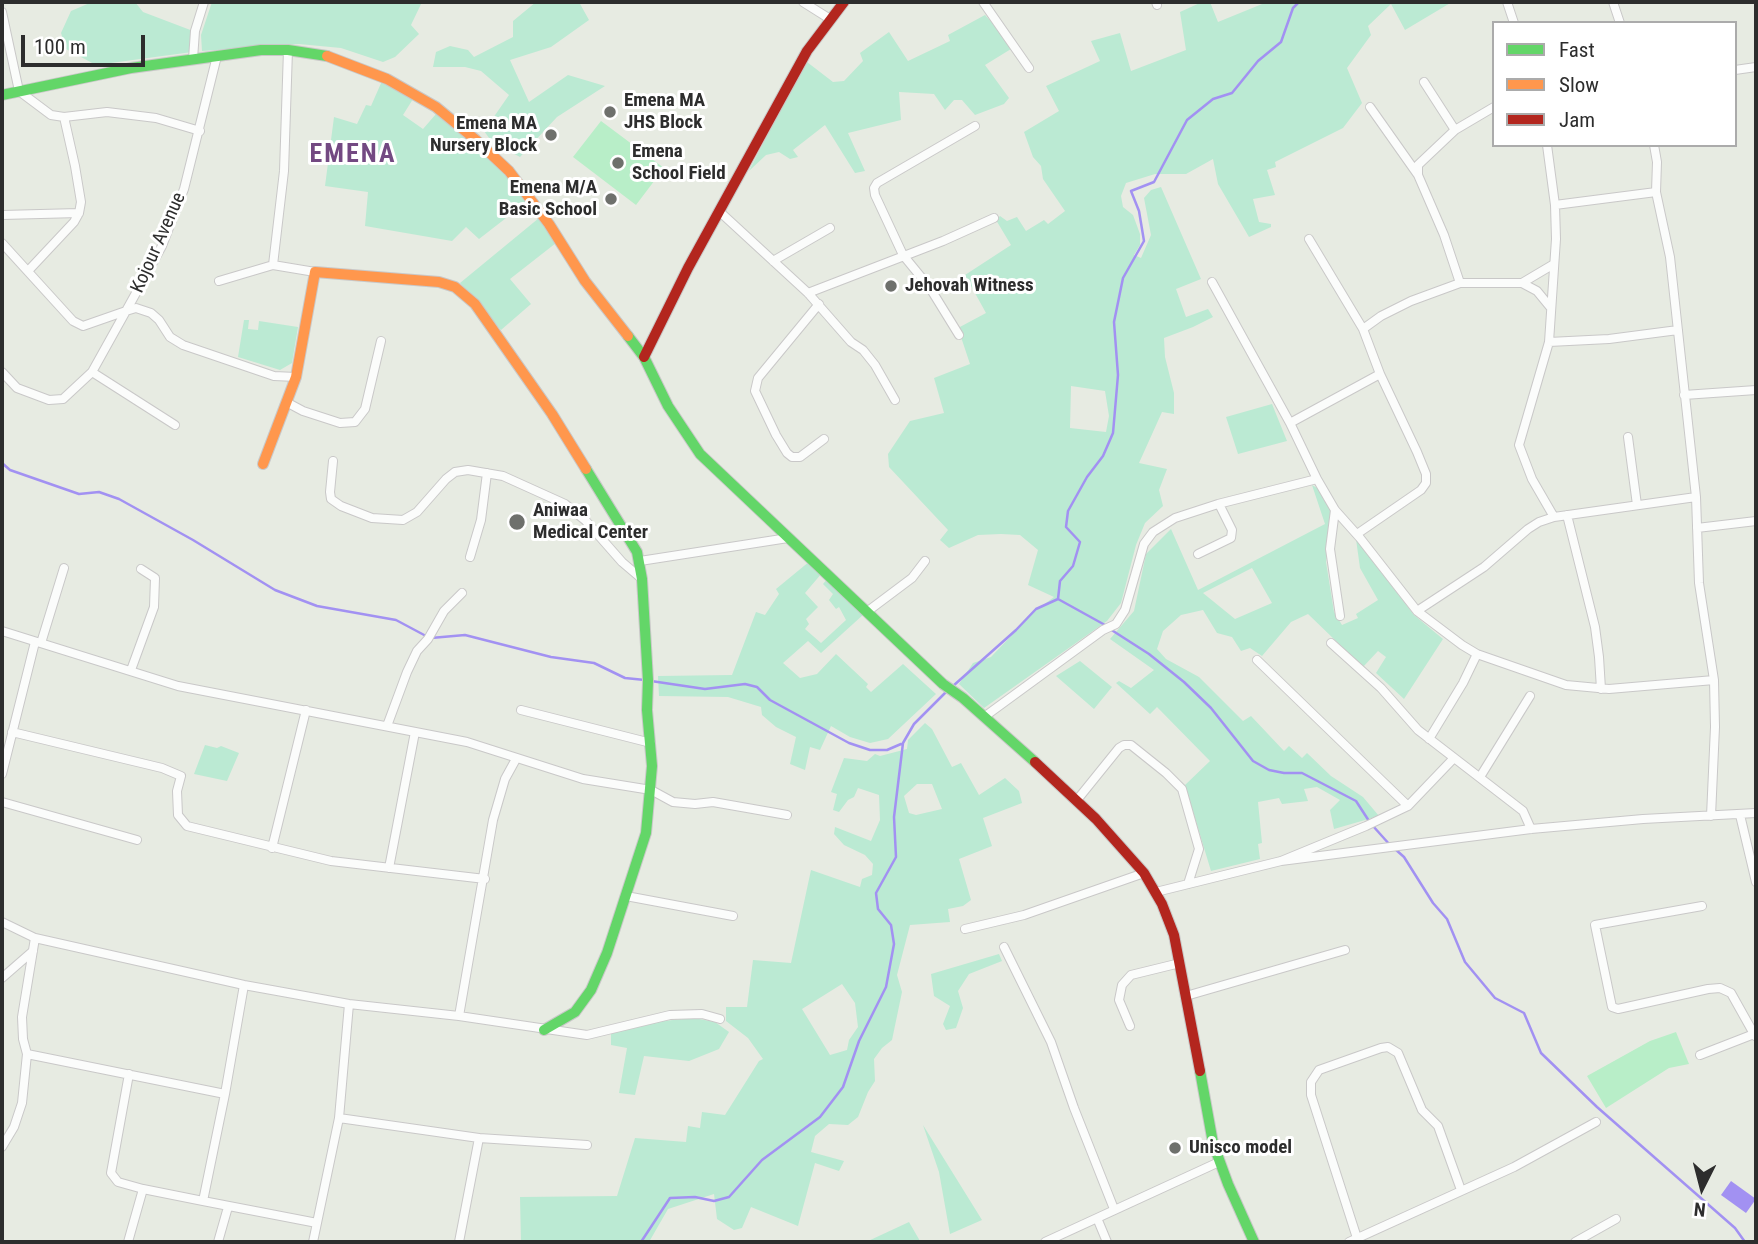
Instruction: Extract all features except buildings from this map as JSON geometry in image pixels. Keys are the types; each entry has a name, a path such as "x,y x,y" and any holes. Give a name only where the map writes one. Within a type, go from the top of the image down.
{"street":[{"path":"193,59 195,31 204,2"},
{"path":"803,2 830,19"},
{"path":"644,357 688,268 807,51 844,2"},
{"path":"983,2 1029,68"},
{"path":"1507,2 1513,21"},
{"path":"1612,3 1619,21"},
{"path":"2,12 19,91 51,115 64,117 107,112 156,118 200,131"},
{"path":"2,95 80,77 193,59 261,50 288,50 335,57 387,79 436,107 476,140 509,171 550,224 585,281 644,357 668,406 700,454 943,684 985,717 1077,800 1144,873 1170,921 1180,962 1207,1120 1219,1162 1254,1242"},
{"path":"272,265 284,171 288,50"},
{"name":"Kojour Avenue","path":"2,243 74,321 83,326 126,311 162,246 184,189 217,56"},
{"path":"1737,71 1756,67"},
{"path":"1424,82 1455,130"},
{"path":"1370,107 1418,175 1444,235 1460,283"},
{"path":"1418,175 1420,162 1455,130 1492,108"},
{"path":"28,271 79,214 81,202 64,117"},
{"path":"959,335 930,288 904,256 874,188 877,183 975,126"},
{"path":"1547,147 1555,205 1556,239 1549,342 1519,445 1532,479 1554,517"},
{"path":"1654,147 1657,192 1670,257 1696,497 1699,583 1714,680 1711,816"},
{"path":"1555,205 1657,192"},
{"path":"720,212 808,293 851,342 863,350 895,400"},
{"path":"2,215 79,214"},
{"path":"808,293 943,241 993,218"},
{"path":"773,261 830,228"},
{"path":"1309,239 1363,329 1380,374 1426,474 1426,483 1421,489 1356,534"},
{"path":"1522,283 1554,264"},
{"path":"219,281 272,265 314,272 439,282 455,287 475,304 552,414 640,561 651,743 651,790 646,833 607,953 585,1000 576,1012 544,1030"},
{"path":"263,464 296,377 314,272"},
{"path":"1212,282 1335,510 1417,611 1477,654 1566,685 1601,690 1714,680"},
{"path":"1363,329 1411,300 1460,283 1522,283 1537,291 1551,308"},
{"path":"819,304 758,378 755,391 776,435 792,457 800,457 824,439"},
{"path":"2,372 17,388 49,400 63,399 92,372 126,311 136,308 151,313 170,337 183,345 274,376 296,377"},
{"path":"1549,342 1609,339 1678,330"},
{"path":"288,402 303,411 340,424 355,422 365,409 381,341"},
{"path":"92,372 175,425"},
{"path":"1290,423 1380,374"},
{"path":"1684,395 1756,390"},
{"path":"1628,437 1637,505"},
{"path":"334,461 331,499 341,506 372,518 403,520 417,512 454,472 468,470 503,476 565,504 586,521 622,562 642,579"},
{"path":"470,557 481,520 487,473"},
{"path":"985,717 1103,630 1116,624 1125,610 1144,544 1153,532 1175,518 1317,479"},
{"path":"1417,611 1484,567 1528,529 1554,517 1696,497"},
{"path":"1198,554 1231,538 1232,530 1219,504"},
{"path":"1335,510 1330,549 1340,616"},
{"path":"1567,515 1595,627 1600,657 1601,690"},
{"path":"1697,528 1756,522"},
{"path":"640,561 788,538"},
{"path":"868,611 912,578 925,561"},
{"path":"2,774 38,643 64,568"},
{"path":"131,670 154,607 155,578 141,569"},
{"path":"387,726 417,651 428,639 444,611 462,593"},
{"path":"2,631 178,685 467,742 583,779 651,790 673,802 713,802 787,815"},
{"path":"1331,643 1381,688 1405,718 1453,759 1523,811 1531,829"},
{"path":"1429,739 1467,677 1477,654"},
{"path":"1257,660 1408,806"},
{"path":"1480,777 1530,696"},
{"path":"521,709 651,743"},
{"path":"272,848 306,710"},
{"path":"12,732 162,768 181,776 177,791 178,815 187,826 331,861 485,879"},
{"path":"389,868 415,732"},
{"path":"1077,800 1119,748 1131,745 1182,789 1199,849 1188,884"},
{"path":"459,1016 494,820 505,779 516,759"},
{"path":"1281,861 1379,821 1408,806 1453,759"},
{"path":"2,802 137,840"},
{"path":"1156,892 1281,861 1531,829 1756,813"},
{"path":"1740,815 1756,882"},
{"path":"965,929 1024,915 1144,873"},
{"path":"626,896 733,916"},
{"path":"1700,1055 1755,1036 1731,993 1720,988 1708,989 1618,1009 1612,1007 1595,925 1702,906"},
{"path":"2,922 35,938 244,985 349,1004 459,1016 587,1035 670,1015 702,1014 720,1019"},
{"path":"2,1147 14,1127 22,1103 27,1054 22,1017 35,938"},
{"path":"1004,947 1051,1041 1114,1209"},
{"path":"1185,996 1345,950"},
{"path":"2,978 33,951"},
{"path":"1130,1026 1119,1000 1122,985 1131,975 1180,962"},
{"path":"203,1201 244,985"},
{"path":"313,1242 339,1118 349,1004"},
{"path":"1461,1190 1438,1126 1422,1110 1398,1052 1388,1047 1381,1048 1320,1070 1311,1082 1311,1095 1353,1240 1514,1167 1596,1122"},
{"path":"27,1054 225,1094"},
{"path":"129,1074 111,1173 118,1182 228,1208 317,1223"},
{"path":"339,1118 479,1138 587,1144"},
{"path":"459,1242 479,1138"},
{"path":"1045,1242 1219,1162"},
{"path":"128,1242 143,1189"},
{"path":"218,1242 228,1208"},
{"path":"1097,1218 1107,1242"},
{"path":"1578,1242 1616,1219"}],"green space":[{"path":"92,2 135,2 143,12 193,31 192,52 96,65 66,49 61,33 71,11"},
{"path":"212,2 422,2 411,25 419,34 395,57 383,62 341,48 299,44 202,51 201,35"},
{"path":"536,2 579,2 589,20 551,47 510,60 529,102 568,75 605,86 557,117 520,157 492,142 484,131 509,95 481,71 465,67 433,67 436,52 450,46 468,50 474,57 513,37 513,21"},
{"path":"1202,2 1210,2 1218,22 1267,2 1452,2 1405,30 1391,4 1368,26 1371,35 1347,68 1362,103 1343,128 1275,162 1276,167 1267,170 1275,195 1253,199 1259,222 1271,224 1271,227 1249,237 1218,184 1213,159 1186,174 1155,174 1126,183 1121,196 1123,207 1133,215 1140,234 1140,245 1134,255 1141,258 1151,235 1144,198 1151,190 1161,187 1201,279 1176,289 1186,317 1208,309 1213,317 1164,338 1165,357 1174,393 1174,414 1162,412 1139,463 1167,469 1159,490 1163,506 1145,523 1136,545 1121,603 1107,621 984,708 959,684 973,663 991,657 1034,612 1054,597 1028,585 1038,550 1020,535 1001,534 978,535 949,548 940,540 948,530 889,467 888,454 910,421 944,413 934,378 970,364 958,328 986,313 965,275 1011,245 996,220 1000,216 1007,221 1017,217 1026,231 1044,220 1048,224 1065,211 1043,179 1041,166 1033,157 1024,132 1059,111 1046,86 1100,61 1091,41 1120,33 1131,71 1186,50 1180,12","holes":["1071,386 1105,391 1109,416 1106,432 1070,428"]},
{"path":"985,15 1011,49 985,65 1009,98 1004,104 975,115 962,100 954,100 945,110 934,94 899,92 901,120 848,133 865,171 855,173 825,125 793,150 798,157 790,159 779,152 766,155 749,171 807,62 833,82 844,81 863,61 860,53 889,32 908,61 950,41 948,35"},
{"path":"382,81 413,99 403,115 423,129 436,114 503,171 528,201 479,239 466,227 452,241 365,226 368,192 325,186 334,117 357,124 366,105 371,106"},
{"name":"Emena School Field","path":"601,121 664,168 636,205 573,157"},
{"path":"539,218 556,243 510,279 531,304 501,330 460,283"},
{"path":"244,320 249,320 248,329 258,330 259,321 298,327 292,363 280,370 238,357"},
{"path":"1272,404 1287,441 1238,454 1226,417"},
{"path":"1312,485 1319,489 1333,511 1326,562 1334,612 1342,625 1358,618 1356,614 1378,600 1360,568 1356,539 1414,615 1443,639 1404,699 1376,673 1386,657 1378,651 1363,667 1308,614 1291,622 1262,656 1250,648 1241,651 1232,637 1217,633 1203,610 1181,615 1163,631 1157,649 1166,659 1199,677 1243,721 1251,716 1284,751 1289,746 1302,758 1307,753 1331,776 1363,797 1379,816 1334,829 1330,810 1340,800 1317,787 1304,789 1308,801 1282,804 1279,798 1258,802 1262,843 1258,844 1260,859 1211,871 1185,785 1210,761 1157,707 1150,714 1116,683 1119,681 1131,688 1154,670 1110,639 1134,611 1146,554 1171,529 1198,590 1325,524","holes":["1252,568 1272,603 1235,619 1203,593"]},
{"path":"810,561 822,573 805,593 818,607 806,619 809,624 805,629 821,643 846,620 839,607 836,609 829,600 833,594 823,584 828,578 864,614 821,653 808,641 783,663 800,678 817,674 836,654 868,684 866,687 871,692 903,664 936,694 888,739 870,743 850,737 831,726 820,750 810,747 805,770 790,764 796,737 776,727 762,715 761,707 728,697 659,696 658,676 732,675 756,612 765,615 779,594 776,589"},
{"path":"1080,661 1112,687 1094,709 1056,676"},
{"path":"925,723 932,729 952,767 961,763 979,795 1005,778 1019,791 1022,803 983,818 992,846 959,859 971,900 963,906 948,909 950,922 910,925 897,975 902,992 892,1040 874,1059 875,1081 858,1117 848,1125 829,1124 815,1136 811,1152 844,1161 839,1171 815,1163 798,1226 751,1207 742,1228 734,1230 717,1219 714,1194 668,1209 649,1242 521,1242 520,1197 617,1196 635,1138 686,1142 688,1126 700,1128 702,1112 725,1115 759,1061 763,1059 748,1038 726,1021 726,1007 747,1007 753,960 791,963 811,870 860,887 862,879 872,875 873,864 865,855 844,845 834,834 835,827 871,841 880,820 879,795 858,788 854,797 848,800 839,812 833,810 837,794 831,792 844,758 867,761 875,754 880,756 907,749 908,740","holes":["917,784 932,784 942,809 916,815 909,813 904,796","842,984 855,1003 858,1027 849,1040 847,1050 830,1055 802,1009"]},
{"path":"205,745 217,748 221,746 239,753 227,781 194,774"},
{"path":"999,954 1002,961 969,974 958,991 963,1008 956,1028 946,1030 943,1024 950,1006 934,996 931,974"},
{"path":"694,1018 715,1022 729,1032 719,1049 689,1061 644,1056 635,1095 619,1093 627,1048 611,1045 611,1026"},
{"path":"1676,1032 1689,1064 1669,1068 1606,1108 1587,1076 1650,1041"},
{"path":"923,1125 982,1220 950,1234 939,1172"},
{"path":"909,1222 920,1241 925,1242 866,1242"}],"shaded area":[{"path":"1731,1181 1756,1199 1746,1213 1721,1195"}],"waterway":[{"path":"953,686 1036,609 1058,599 1060,581 1073,566 1080,542 1066,527 1068,511 1087,477 1103,456 1113,433 1118,375 1114,322 1123,278 1144,241 1139,211 1131,191 1154,182 1187,120 1213,99 1232,93 1258,61 1281,42 1293,8 1299,2"},
{"path":"2,463 10,470 79,494 99,492 119,499 275,590 317,606 396,620 426,636"},
{"path":"1058,599 1105,625"},
{"path":"1110,629 1149,654 1184,682 1211,708 1253,761 1269,770 1302,773 1356,801 1369,821"},
{"path":"431,638 465,635 551,657 594,663 625,678 645,680"},
{"path":"651,681 705,689 745,684 757,687 770,700 849,743 870,750 887,750 901,744"},
{"path":"641,1242 670,1198 695,1197 714,1201 729,1197 762,1160 820,1117 843,1087 859,1041 886,987 894,944 891,925 878,909 876,893 896,857 894,817 903,743 914,724 948,690"},
{"path":"1373,826 1390,845"},
{"path":"1395,849 1404,857 1433,903 1447,919 1465,962 1495,998 1524,1013 1541,1053 1597,1107 1735,1228 1745,1242"}],"traffic: fast":[{"path":"2,95 131,68 261,50 288,50 327,56"},
{"path":"628,336 644,357 668,406 700,454 943,684 963,698 1035,762"},
{"path":"544,1030 575,1012 591,990 607,953 646,833 652,766 642,579 637,552 586,469"},
{"path":"1200,1071 1213,1143 1254,1242"}],"traffic: slow":[{"path":"327,56 387,79 436,107 476,140 509,171 549,224 585,281 628,336"},
{"path":"263,464 296,377 315,272 439,282 455,287 475,304 552,414 586,469"}],"traffic: jam":[{"path":"644,357 688,268 807,51 844,2"},
{"path":"1035,762 1096,819 1144,873 1162,904 1174,935 1200,1071"}],"place":[{"name":"Emena MA JHS Block","path":"610,112"},
{"name":"Emena MA Nursery Block","path":"551,135"},
{"name":"Emena School Field","path":"618,163"},
{"name":"Emena M/A Basic School","path":"611,199"},
{"name":"Jehovah Witness","path":"891,286"},
{"name":"Aniwaa Medical Center","path":"517,522"},
{"name":"Unisco model","path":"1175,1148"}],"district":[{"name":"EMENA","path":"353,155"}]}
